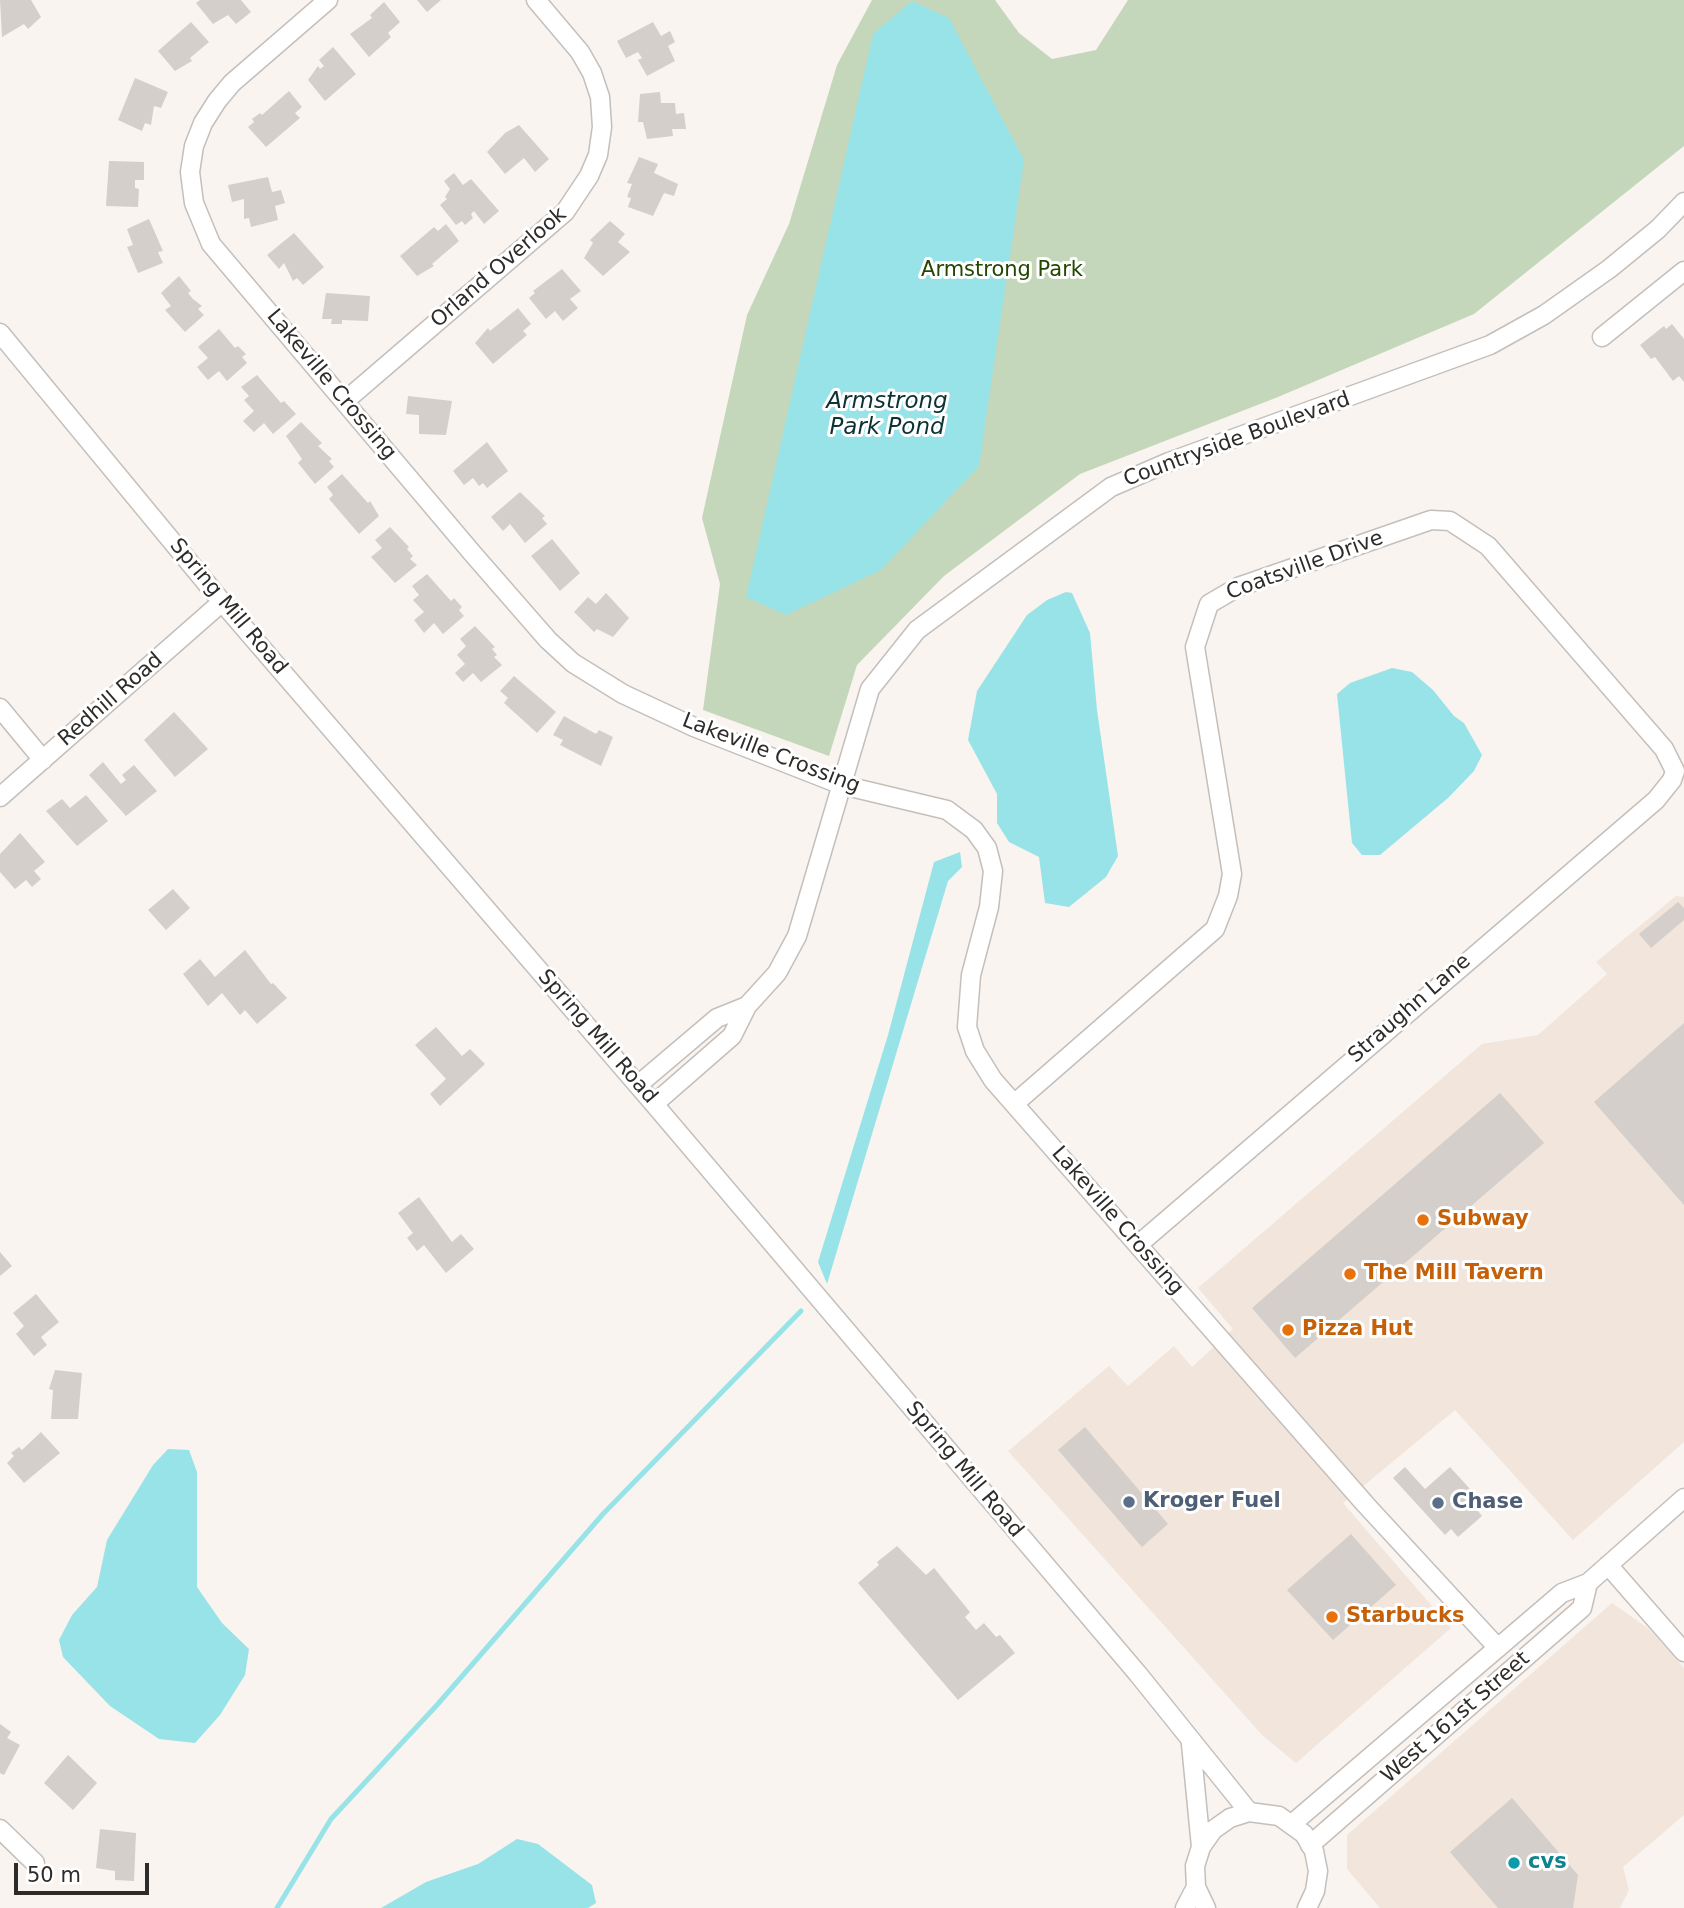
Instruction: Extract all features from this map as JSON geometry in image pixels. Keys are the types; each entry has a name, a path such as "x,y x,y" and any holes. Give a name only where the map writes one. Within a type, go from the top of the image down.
{"street":[{"name":"Lakeville Crossing","path":"328,0 232,83 217,101 194,146 190,172 194,203 211,244 473,554 548,640 573,663 623,694 694,727 842,785 947,810 974,830 987,848 993,871 989,907 971,975 967,1027 975,1051 993,1080 1366,1505 1498,1648"},
{"name":"Orland Overlook","path":"345,401 565,212 589,176 598,155 602,127 596,85 580,52 536,0"},
{"name":"Countryside Boulevard","path":"654,1104 732,1036 747,1006 777,973 797,936 870,689 917,630 1066,517 1111,487 1169,462 1490,345 1544,315 1609,269 1658,229 1684,202"},
{"path":"1602,337 1684,271"},
{"name":"Spring Mill Road","path":"0,334 222,603 638,1085 1138,1674 1191,1744 1249,1812"},
{"name":"Coatsville Drive","path":"1014,1104 1215,929 1228,896 1232,874 1195,647 1209,604 1238,587 1431,520 1450,521 1488,545 1664,749 1675,771"},
{"name":"Redhill Road","path":"0,797 222,603"},
{"path":"0,708 43,760"},
{"name":"Straughn Lane","path":"1139,1244 1656,800 1672,780 1675,771"},
{"path":"638,1085 717,1018 747,1006"},
{"name":"West 161st Street","path":"1293,1824 1562,1593 1588,1583 1684,1498"},
{"path":"1608,1565 1684,1652"},
{"name":"West 161st Street","path":"1310,1845 1582,1608 1588,1583"},
{"path":"1191,1744 1201,1847"},
{"path":"1206,1908 1196,1886 1195,1866 1201,1847 1213,1830 1230,1818 1249,1812 1265,1812 1293,1824 1310,1845 1318,1871 1315,1891 1307,1908"},
{"path":"0,1829 35,1863"},
{"path":"1185,1908 1196,1886"},
{"path":"1315,1891 1326,1908"}],"shaded area":[{"path":"1676,896 1684,897 1684,1442 1573,1540 1455,1410 1343,1503 1451,1628 1296,1763 1263,1736 1008,1451 1109,1366 1128,1386 1174,1346 1192,1367 1233,1329 1198,1288 1482,1044 1538,1035 1607,974 1596,962"},
{"path":"1612,1603 1649,1629 1684,1668 1684,1815 1623,1867 1629,1890 1620,1908 1380,1908 1347,1869 1347,1835"}],"green space":[{"name":"Armstrong Park","path":"872,0 995,0 1019,33 1052,59 1096,50 1128,0 1684,0 1684,146 1474,314 1278,397 1080,474 944,576 857,665 829,756 703,710 720,584 702,518 747,315 789,224 837,65"}],"water":[{"name":"Armstrong Park Pond","path":"912,1 949,18 1024,160 979,466 881,570 786,615 746,597 873,34"},
{"path":"1066,592 1072,593 1090,633 1097,710 1118,856 1106,877 1069,907 1045,903 1039,857 1009,842 997,823 997,794 968,740 977,691 1027,615 1047,600"},
{"path":"1392,668 1412,672 1433,690 1454,716 1464,723 1482,755 1474,771 1448,798 1380,855 1362,855 1352,843 1337,694 1350,683"},
{"path":"960,852 962,867 948,881 827,1284 818,1262 888,1035 934,862"},
{"path":"168,1449 189,1450 197,1472 197,1587 222,1623 249,1649 245,1675 220,1715 195,1743 159,1739 110,1706 63,1657 59,1640 72,1615 97,1587 107,1540 153,1465"},
{"path":"517,1839 538,1844 592,1885 596,1903 588,1908 381,1908 426,1882 478,1864"}],"building":[{"path":"0,0 31,0 41,17 28,29 24,24 2,37"},
{"path":"200,0 241,0 251,12 236,24 228,15 213,24 196,3"},
{"path":"417,0 441,0 427,12"},
{"path":"384,2 400,22 388,33 391,37 369,57 350,34 372,18 370,15"},
{"path":"191,22 209,42 190,58 192,61 175,71 158,51"},
{"path":"653,22 661,36 670,31 675,42 668,46 675,61 647,76 638,60 642,58 638,52 626,58 617,41"},
{"path":"333,47 356,74 325,101 308,80 318,66 320,69 324,66 319,60"},
{"path":"135,78 168,92 161,108 154,106 151,125 145,123 142,131 118,120"},
{"path":"289,91 302,107 295,113 300,118 266,147 248,127 254,122 252,119 260,113 262,115"},
{"path":"660,92 661,103 675,103 676,114 684,113 686,129 672,129 673,136 647,139 643,122 638,122 640,94"},
{"path":"519,125 549,159 535,172 524,158 505,174 487,152 505,133"},
{"path":"639,157 658,164 654,173 678,184 674,196 664,193 653,216 628,207 631,198 627,197 632,184 627,183"},
{"path":"109,161 144,162 144,180 135,180 135,188 139,189 138,207 106,206"},
{"path":"454,173 463,185 471,179 499,211 484,224 474,211 471,214 473,218 465,225 462,221 456,225 440,205 447,199 445,197 450,189 444,181"},
{"path":"268,177 272,192 281,190 285,203 275,206 278,220 251,227 249,218 244,219 244,199 232,202 228,185"},
{"path":"149,219 163,251 158,252 163,263 138,273 127,247 133,245 127,229"},
{"path":"610,221 625,234 618,242 630,252 603,276 584,258 593,243 590,240"},
{"path":"446,224 459,241 432,264 434,266 417,276 400,256 434,227 438,231"},
{"path":"294,233 324,267 303,285 297,278 293,281 284,263 279,269 267,255"},
{"path":"562,269 581,291 570,299 578,308 563,321 555,311 546,319 529,298 535,293 533,291"},
{"path":"179,276 191,291 188,293 202,306 198,309 204,315 185,332 165,310 171,306 161,293"},
{"path":"326,293 370,296 368,321 342,320 342,324 331,324 332,319 322,319"},
{"path":"518,308 531,324 523,331 527,335 493,364 475,343 488,328 490,331"},
{"path":"1672,324 1684,339 1684,382 1679,376 1673,381 1655,357 1651,359 1640,345 1664,326 1666,329"},
{"path":"219,329 235,348 238,346 246,354 242,357 247,363 227,381 219,371 208,380 197,367 208,358 198,347"},
{"path":"257,375 281,403 284,401 296,414 273,434 264,423 254,432 243,421 254,411 244,400 249,396 241,387"},
{"path":"408,396 452,401 446,435 419,434 419,415 406,414"},
{"path":"301,422 322,443 318,446 332,459 329,461 334,467 315,484 298,463 302,459 286,436"},
{"path":"487,442 508,471 487,488 483,483 479,486 473,478 464,485 453,471"},
{"path":"342,474 368,503 370,501 379,516 359,534 329,499 333,495 327,487"},
{"path":"520,492 545,516 542,518 547,524 525,543 510,524 503,531 491,517"},
{"path":"390,527 409,547 407,549 413,556 410,559 417,565 395,583 371,557 382,548 375,540"},
{"path":"552,539 580,573 560,591 531,556"},
{"path":"427,574 451,601 454,598 462,607 459,610 464,616 443,634 434,623 424,633 414,620 424,612 413,600 419,595 412,586"},
{"path":"606,593 629,618 613,637 597,629 594,632 574,612 588,597 596,604"},
{"path":"475,626 495,647 492,649 497,655 494,657 502,665 481,682 473,673 463,682 455,673 465,664 457,655 466,646 460,639"},
{"path":"514,676 556,712 537,733 504,703 508,698 500,691"},
{"path":"174,712 208,749 175,777 144,740"},
{"path":"564,716 596,734 599,730 613,737 601,766 560,745 563,740 553,735"},
{"path":"103,762 121,784 126,780 122,775 134,765 157,791 126,816 89,775"},
{"path":"86,795 108,821 77,846 46,811 62,799 70,808"},
{"path":"20,833 45,862 34,871 41,879 32,887 26,880 15,889 0,872 0,854"},
{"path":"173,889 190,908 166,930 148,910"},
{"path":"1678,902 1684,908 1684,920 1651,948 1639,934"},
{"path":"245,950 271,984 287,998 257,1024 245,1010 240,1015 222,993 208,1006 183,974 200,959 215,977"},
{"path":"1684,1023 1684,1205 1594,1102"},
{"path":"436,1027 462,1056 470,1049 485,1064 440,1106 430,1094 446,1079 415,1045"},
{"path":"1500,1093 1544,1143 1295,1358 1252,1308"},
{"path":"419,1197 452,1242 461,1234 474,1249 446,1273 424,1245 417,1251 407,1238 413,1233 398,1213"},
{"path":"0,1252 12,1266 0,1276"},
{"path":"36,1294 59,1322 41,1337 47,1345 34,1356 16,1334 24,1326 13,1313"},
{"path":"55,1370 82,1373 78,1419 51,1419 53,1390 49,1389"},
{"path":"1085,1427 1168,1524 1142,1547 1058,1450"},
{"path":"41,1432 60,1453 24,1483 7,1463 14,1456 11,1453 19,1447 22,1450"},
{"path":"1405,1467 1425,1489 1450,1467 1480,1500 1474,1506 1482,1516 1458,1537 1451,1529 1445,1535 1393,1478"},
{"path":"1351,1534 1396,1585 1333,1640 1287,1590"},
{"path":"897,1546 926,1575 934,1568 970,1612 965,1617 976,1630 984,1623 996,1637 1000,1635 1015,1653 958,1700 858,1583 879,1565 877,1562"},
{"path":"0,1724 11,1732 7,1738 20,1745 4,1775 0,1773"},
{"path":"68,1755 97,1783 73,1810 44,1783"},
{"name":"cvs","path":"1512,1798 1578,1875 1573,1908 1498,1908 1450,1852"},
{"path":"100,1829 136,1833 134,1881 115,1880 115,1871 96,1868"}],"waterway":[{"path":"277,1908 331,1819 437,1705 603,1514 801,1311"}],"place":[{"name":"Subway","path":"1423,1220"},
{"name":"The Mill Tavern","path":"1350,1274"},
{"name":"Pizza Hut","path":"1288,1330"},
{"name":"Kroger Fuel","path":"1129,1502"},
{"name":"Chase","path":"1438,1503"},
{"name":"Starbucks","path":"1332,1617"},
{"name":"cvs","path":"1514,1863"}]}
